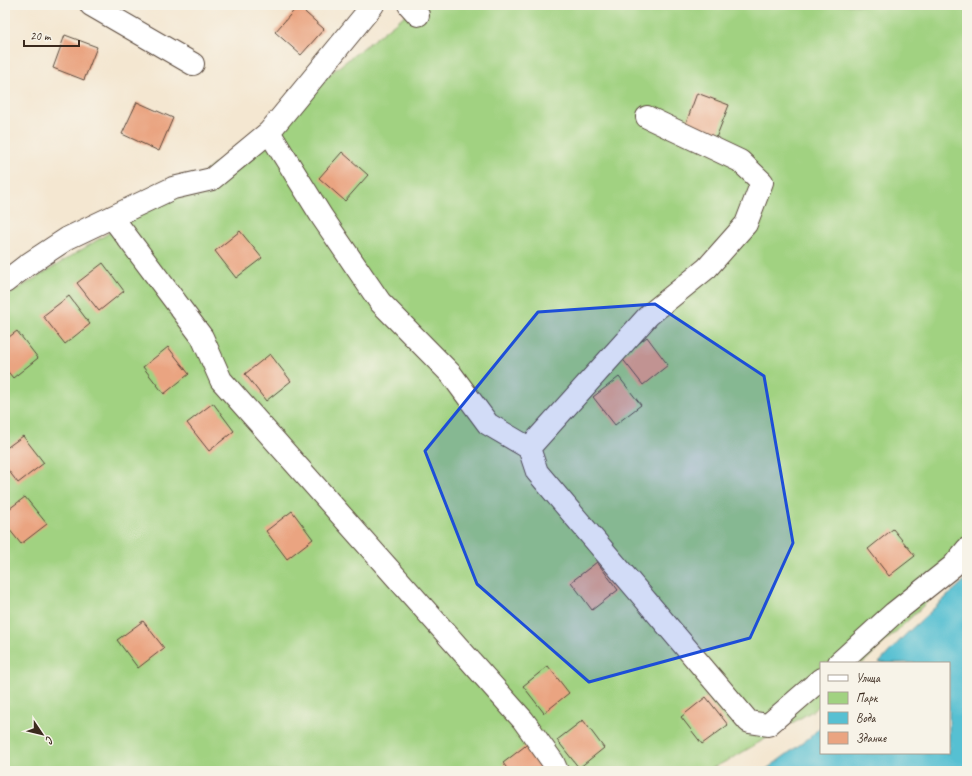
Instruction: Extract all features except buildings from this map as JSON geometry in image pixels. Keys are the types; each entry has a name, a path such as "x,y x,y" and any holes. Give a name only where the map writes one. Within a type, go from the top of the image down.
{"street":[{"path":"91,5 193,64"},
{"path":"5,282 27,265 68,238 173,188 212,179 269,132 374,5"},
{"path":"529,448 649,315 707,268 746,224 762,182 740,160 647,117"},
{"path":"269,132 322,217 380,302 451,374 488,424 529,448 537,472 748,722 768,725 820,680"},
{"path":"112,217 202,337 221,380 523,720 553,762 557,771"},
{"path":"840,662 894,613 953,566 967,549"}],"highlighted area":[{"path":"655,304 764,376 793,543 750,638 589,682 477,584 425,451 538,312"}],"green space":[{"path":"418,5 967,5 967,564 864,662 820,662 820,704 814,710 736,756 707,771 5,771 5,297 193,181"}],"water":[{"path":"967,578 967,771 764,771 809,738 820,727 820,754 950,754 950,662 880,662 906,634"}]}
